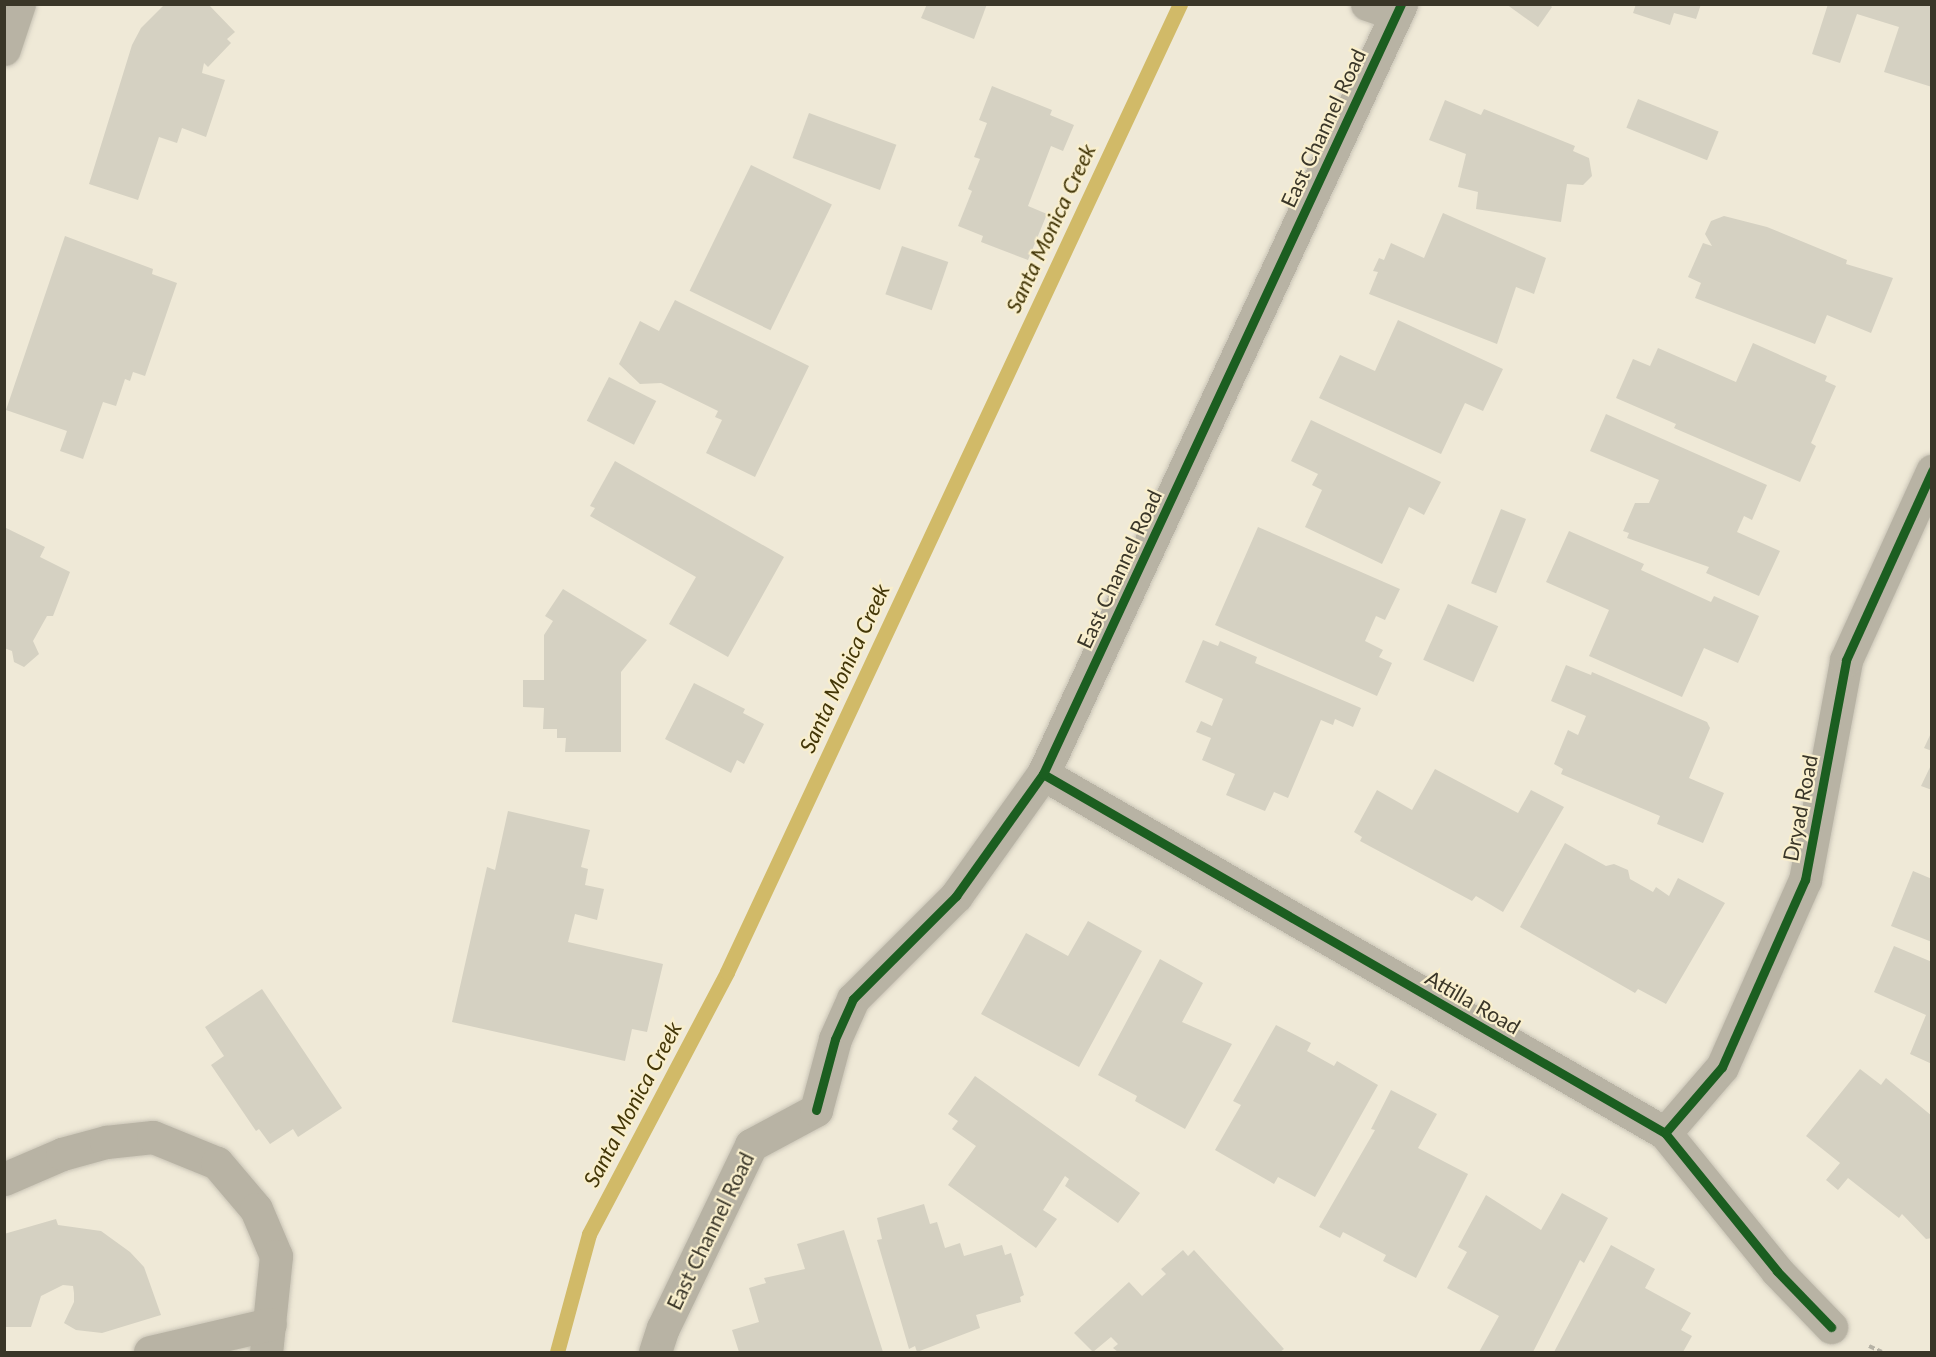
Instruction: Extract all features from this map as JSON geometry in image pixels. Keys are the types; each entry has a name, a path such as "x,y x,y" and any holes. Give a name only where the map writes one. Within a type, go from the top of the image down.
{"street":[{"path":"4,49 19,4"},
{"name":"East Channel Road","path":"659,1340 752,1145 816,1110 835,1039 852,999 956,896 1043,774 1388,8"},
{"name":"Dryad Road","path":"1665,1133 1722,1067 1805,880 1846,660 1932,471"},
{"name":"Attilla Road","path":"1043,774 1665,1133 1777,1271 1831,1327"},
{"path":"4,1179 62,1155 106,1142 153,1137 217,1163 256,1209 276,1256 268,1338 150,1353"}],"building":[{"path":"165,4 208,4 235,32 227,39 231,43 208,67 204,63 202,73 225,80 206,137 182,128 177,143 159,137 138,200 89,184 132,45 141,28"},
{"path":"927,4 987,4 974,39 921,18"},
{"path":"1506,4 1549,4 1552,7 1538,27"},
{"path":"1636,4 1701,4 1696,19 1674,13 1670,25 1633,13"},
{"path":"1828,4 1932,4 1932,87 1884,72 1899,27 1857,14 1840,63 1812,54"},
{"path":"992,86 1052,110 1050,115 1074,125 1063,151 1051,146 1028,206 1047,214 1028,260 981,242 983,236 958,226 972,191 968,189 980,159 974,157 987,123 979,120"},
{"path":"1638,99 1719,132 1707,160 1626,128"},
{"path":"1445,100 1481,115 1484,109 1575,146 1573,151 1589,158 1592,176 1583,185 1567,184 1561,222 1476,209 1478,192 1458,187 1466,154 1429,140"},
{"path":"809,113 896,145 880,190 793,158"},
{"path":"751,165 832,204 771,330 690,291"},
{"path":"1443,213 1546,258 1534,294 1516,287 1497,344 1369,294 1378,272 1373,271 1379,258 1384,260 1391,243 1424,258"},
{"path":"1724,216 1767,227 1847,260 1846,264 1893,278 1871,333 1827,315 1815,344 1695,298 1701,283 1688,277 1703,243 1712,246 1705,234 1711,221"},
{"path":"65,236 153,269 152,274 177,283 145,376 133,372 130,381 125,379 116,406 103,402 83,459 60,451 67,431 6,410"},
{"path":"902,246 948,262 932,310 885,294"},
{"path":"675,300 809,366 755,477 706,453 722,420 715,417 718,411 661,383 640,384 619,364 640,321 659,331"},
{"path":"1398,320 1503,369 1483,411 1465,403 1441,454 1319,398 1340,355 1375,371"},
{"path":"1753,343 1827,376 1825,381 1836,386 1811,443 1816,446 1800,482 1674,428 1676,424 1616,398 1633,359 1650,366 1658,348 1736,382"},
{"path":"609,377 656,401 634,445 587,421"},
{"path":"1606,414 1767,485 1752,520 1744,516 1737,532 1780,551 1759,596 1706,573 1709,567 1627,538 1629,533 1623,531 1635,503 1649,503 1659,480 1590,451"},
{"path":"1311,420 1441,482 1424,515 1409,507 1382,564 1305,527 1322,490 1312,485 1318,474 1291,461"},
{"path":"615,461 784,557 728,657 669,624 696,577 590,516 595,508 590,506"},
{"path":"1501,509 1526,519 1496,593 1471,583"},
{"path":"4,527 45,547 40,557 70,572 53,616 47,616 33,641 39,654 24,667 14,662 12,651 4,648"},
{"path":"1258,527 1400,589 1385,620 1376,616 1365,641 1383,650 1379,657 1392,663 1377,696 1215,625"},
{"path":"1569,531 1644,564 1641,570 1711,602 1714,596 1759,616 1738,663 1704,648 1682,697 1589,656 1609,610 1546,582"},
{"path":"563,589 647,640 621,672 621,752 565,752 566,738 557,738 557,729 543,729 544,708 523,707 523,680 544,680 544,635 553,621 545,616"},
{"path":"1448,604 1498,626 1473,682 1423,660"},
{"path":"1203,640 1218,646 1220,641 1257,657 1255,663 1361,708 1353,727 1335,719 1333,725 1321,720 1288,798 1274,792 1265,811 1226,795 1235,774 1202,760 1211,738 1196,732 1201,721 1212,726 1223,699 1185,682"},
{"path":"1566,665 1591,675 1592,672 1707,722 1710,728 1689,778 1724,793 1703,843 1657,824 1660,816 1561,774 1563,769 1554,764 1568,730 1578,735 1586,716 1551,701"},
{"path":"694,683 745,709 743,713 764,724 744,764 737,760 731,773 665,739"},
{"path":"1932,731 1932,751 1924,748"},
{"path":"1932,763 1932,790 1921,786"},
{"path":"1435,769 1518,813 1531,790 1564,807 1503,912 1476,896 1472,901 1360,841 1362,837 1354,832 1377,790 1412,810"},
{"path":"508,811 590,830 581,867 588,869 585,885 604,889 597,920 575,914 568,942 663,964 647,1032 632,1029 625,1061 452,1022 487,867 495,870"},
{"path":"1565,843 1606,866 1614,864 1628,870 1630,879 1653,892 1656,887 1669,896 1678,878 1725,903 1666,1004 1638,989 1635,993 1520,927"},
{"path":"1913,871 1932,879 1932,942 1891,926"},
{"path":"1088,921 1142,951 1079,1067 981,1014 1026,933 1068,956"},
{"path":"1894,946 1932,962 1932,1064 1910,1054 1926,1015 1874,992"},
{"path":"1160,959 1203,983 1182,1022 1232,1044 1185,1129 1135,1101 1137,1096 1098,1075"},
{"path":"262,989 342,1108 298,1137 293,1129 270,1144 259,1129 256,1131 211,1065 224,1056 205,1027"},
{"path":"1276,1025 1311,1043 1307,1051 1334,1066 1337,1061 1378,1085 1315,1197 1278,1177 1274,1184 1215,1150 1241,1105 1233,1101"},
{"path":"1860,1069 1881,1085 1886,1078 1932,1116 1932,1238 1926,1239 1902,1214 1899,1218 1848,1178 1838,1190 1826,1180 1840,1163 1806,1136"},
{"path":"975,1076 1140,1193 1118,1223 1065,1186 1069,1179 1065,1176 1043,1210 1057,1219 1036,1248 948,1185 976,1146 952,1129 958,1121 948,1114"},
{"path":"1391,1090 1437,1114 1418,1148 1468,1174 1416,1278 1383,1261 1386,1255 1343,1232 1340,1238 1319,1227 1375,1130 1371,1129"},
{"path":"1562,1193 1608,1218 1584,1263 1580,1260 1533,1352 1479,1352 1499,1316 1447,1288 1467,1252 1458,1247 1486,1195 1541,1230"},
{"path":"924,1204 930,1224 937,1222 945,1248 960,1243 964,1256 1002,1245 1005,1255 1011,1253 1024,1295 1020,1297 1021,1302 976,1315 980,1328 917,1352 915,1346 909,1349 877,1240 882,1239 877,1218"},
{"path":"56,1219 58,1225 101,1231 130,1252 144,1267 161,1315 102,1333 76,1330 64,1323 74,1302 74,1293 73,1286 63,1285 41,1296 31,1327 4,1327 4,1234"},
{"path":"844,1230 883,1352 739,1352 732,1330 759,1322 749,1288 766,1283 764,1278 805,1269 797,1244"},
{"path":"1611,1245 1655,1269 1645,1288 1691,1313 1681,1330 1692,1336 1683,1352 1554,1352"},
{"path":"1183,1250 1188,1256 1194,1250 1284,1349 1280,1352 1118,1352 1113,1348 1118,1344 1111,1337 1093,1352 1074,1333 1129,1282 1142,1296 1166,1274 1161,1269"}],"waterway":[{"name":"Santa Monica Creek","path":"557,1352 589,1234 727,972 1180,4"}],"cycle path":[{"path":"816,1110 835,1039 853,999 956,896 1043,774 1401,4"},
{"path":"1665,1133 1722,1067 1805,880 1846,660 1932,471"},
{"path":"1043,774 1665,1133 1777,1271 1831,1327"}]}
